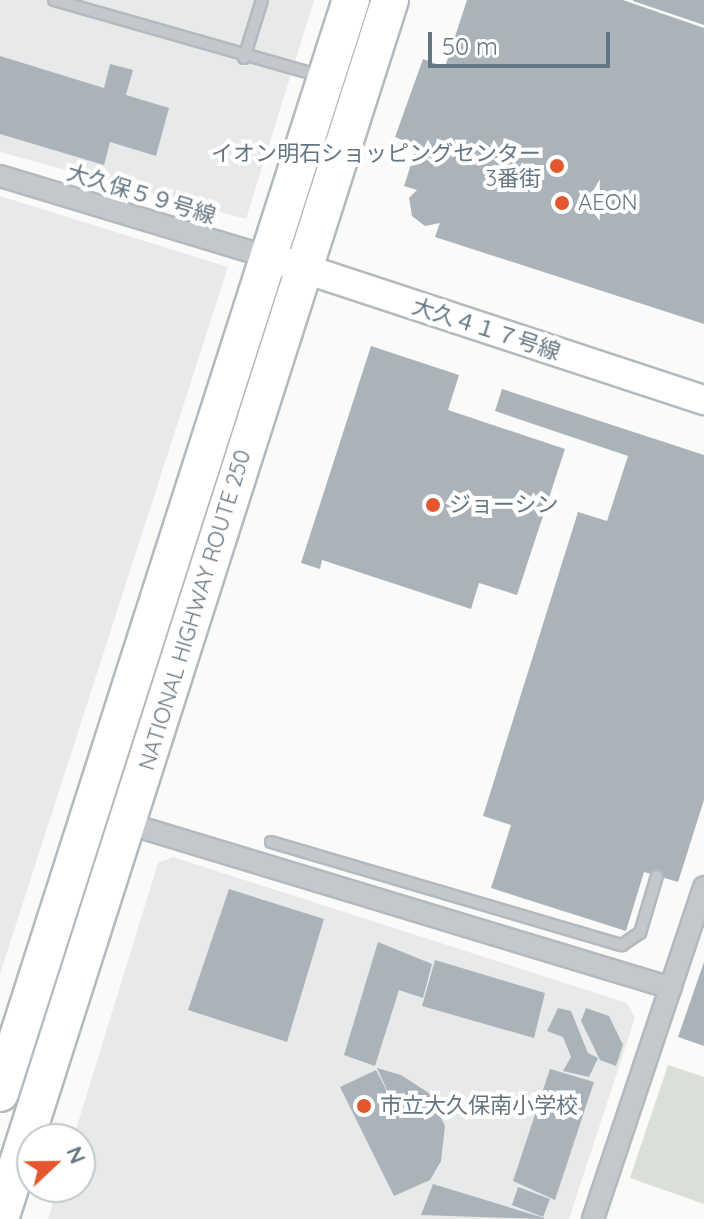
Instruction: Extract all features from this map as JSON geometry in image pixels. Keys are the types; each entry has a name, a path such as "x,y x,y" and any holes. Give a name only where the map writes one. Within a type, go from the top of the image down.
{"highway":[{"name":"NATIONAL HIGHWAY ROUTE 250","path":"0,1219 129,824 285,262 325,77 351,0"},
{"name":"NATIONAL HIGHWAY ROUTE 250","path":"0,1093 285,262 390,0"}],"street":[{"name":"大久保５９号線","path":"0,176 285,262"},
{"name":"大久４１７号線","path":"285,262 704,400"},
{"path":"129,824 671,988"},
{"path":"593,1219 704,887"}],"lane":[{"path":"54,0 244,58 325,77"},
{"path":"244,58 262,0"},
{"path":"271,842 622,945 640,933 657,876"}],"shaded area":[{"path":"0,0 314,0 246,219 0,152"},
{"path":"0,196 228,267 0,974"},
{"path":"173,857 627,1003 635,1018 569,1219 48,1219 53,1203 96,1203 96,1123 78,1123 158,863"},
{"path":"668,1065 704,1077 704,1204 630,1178"}],"building":[{"name":"イオン明石ショッピングセンター 3番街","path":"467,0 623,0 704,28 704,324 435,237 440,223 425,226 412,216 409,198 417,190 404,186 417,146 395,137 423,59 445,67"},
{"path":"633,0 704,0 704,25 633,1"},
{"path":"0,56 104,88 110,64 133,70 126,95 169,108 156,156 110,142 104,165 0,134"},
{"name":"ジョーシン","path":"371,346 459,375 448,410 565,449 517,595 479,583 471,609 322,560 320,569 301,563"},
{"path":"502,389 704,455 704,800 678,882 644,872 626,931 491,888 511,825 483,816 578,512 607,521 628,456 495,411"},
{"path":"229,889 324,919 287,1042 188,1010"},
{"path":"378,942 432,964 423,998 399,990 375,1066 344,1055"},
{"path":"435,960 545,993 534,1038 422,1006"},
{"path":"704,962 704,1046 678,1037"},
{"path":"558,1008 571,1011 588,1053 598,1058 589,1077 563,1071 571,1057 563,1037 547,1031"},
{"path":"586,1008 609,1016 623,1045 616,1066 600,1060 581,1021"},
{"path":"377,1068 401,1075 429,1093 445,1126 441,1161 430,1180 394,1196 340,1087 376,1070 392,1101"},
{"path":"550,1069 594,1082 555,1200 513,1181"},
{"path":"433,1184 544,1218 544,1219 421,1215"},
{"path":"518,1187 550,1199 543,1217 512,1205"}],"place":[{"name":"イオン明石ショッピングセンター 3番街","path":"557,166"},
{"name":"AEON","path":"562,203"},
{"name":"ジョーシン","path":"433,505"},
{"name":"市立大久保南小学校","path":"364,1106"}]}
